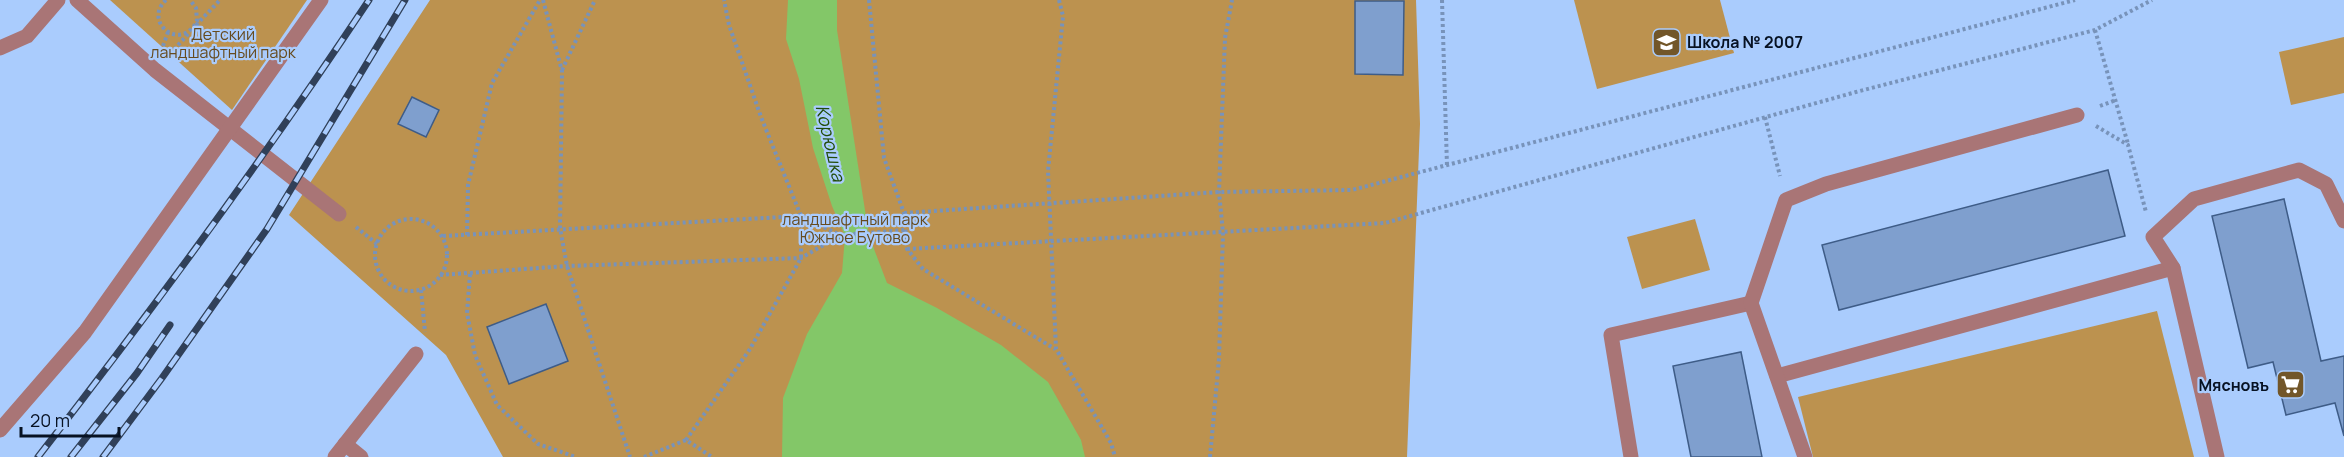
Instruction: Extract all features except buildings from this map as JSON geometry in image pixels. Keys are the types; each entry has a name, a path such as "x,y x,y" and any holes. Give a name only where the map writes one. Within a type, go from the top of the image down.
{"lane":[{"path":"0,48 27,36 58,0"},
{"path":"77,0 155,70 339,214"},
{"path":"0,430 85,332 321,0"},
{"path":"1805,457 1751,303 1786,200 1826,184 2078,115"},
{"path":"2217,457 2173,268 2153,237 2194,199 2299,170 2326,184 2344,221"},
{"path":"1777,376 2173,268"},
{"path":"1631,457 1611,335 1751,303"},
{"path":"335,457 416,354"},
{"path":"345,444 361,457"}],"path":[{"path":"160,0 159,22 168,32 178,35 194,28"},
{"path":"159,8 166,0"},
{"path":"190,0 198,14 194,28"},
{"path":"155,70 220,0"},
{"path":"542,0 562,71 560,228 567,266 630,457"},
{"path":"467,235 468,184 492,83 542,0"},
{"path":"562,71 595,0"},
{"path":"644,457 686,440 750,349 801,258 801,216 761,117 729,25 724,0"},
{"path":"869,0 884,158 904,213 907,249 923,269 1056,349"},
{"path":"1059,0 1063,16 1048,171 1056,349 1111,443 1115,457"},
{"path":"1210,457 1219,359 1223,233 1219,192 1226,38 1232,0"},
{"path":"1442,0 1447,166"},
{"path":"904,213 1219,192 1352,190 2075,0"},
{"path":"907,249 1385,223 1764,117 2095,30 2152,0"},
{"path":"2095,30 2153,237"},
{"path":"2078,115 2128,145"},
{"path":"1764,117 1786,200"},
{"path":"443,236 801,216 841,236"},
{"path":"410,218 431,224 443,236 448,250 447,265 440,276 434,283 421,290 410,291 396,288 384,279 375,259 376,243 383,232 393,223 410,218"},
{"path":"440,276 567,266 801,258 841,236 905,230"},
{"path":"470,274 467,313 475,355 496,405 538,444 576,457"},
{"path":"421,290 426,340"},
{"path":"686,440 712,457"}],"green space":[{"name":"Детский ландшафтный парк","path":"110,0 307,0 232,110"},
{"name":"ландшафтный парк Южное Бутово","path":"430,0 1416,0 1420,124 1407,457 503,457 446,355 289,215"},
{"path":"1574,0 1720,0 1734,53 1597,89"},
{"path":"2344,37 2344,93 2291,105 2279,52"},
{"path":"1695,219 1710,270 1642,289 1627,237"},
{"path":"2157,311 2194,457 1813,457 1798,397"}],"water":[{"name":"Корюшка","path":"788,0 837,0 837,30 869,236 887,283 937,308 1001,345 1048,382 1081,440 1085,457 782,457 783,398 807,334 842,273 845,236 832,206 813,148 799,79 786,39"}],"railway":[{"path":"38,457 208,232 290,117 369,0"},
{"path":"103,457 267,229 405,0"},
{"path":"71,457 137,373 170,325"}],"place":[{"name":"Школа № 2007","path":"1666,42"},
{"name":"Мясновъ","path":"2290,385"}]}
